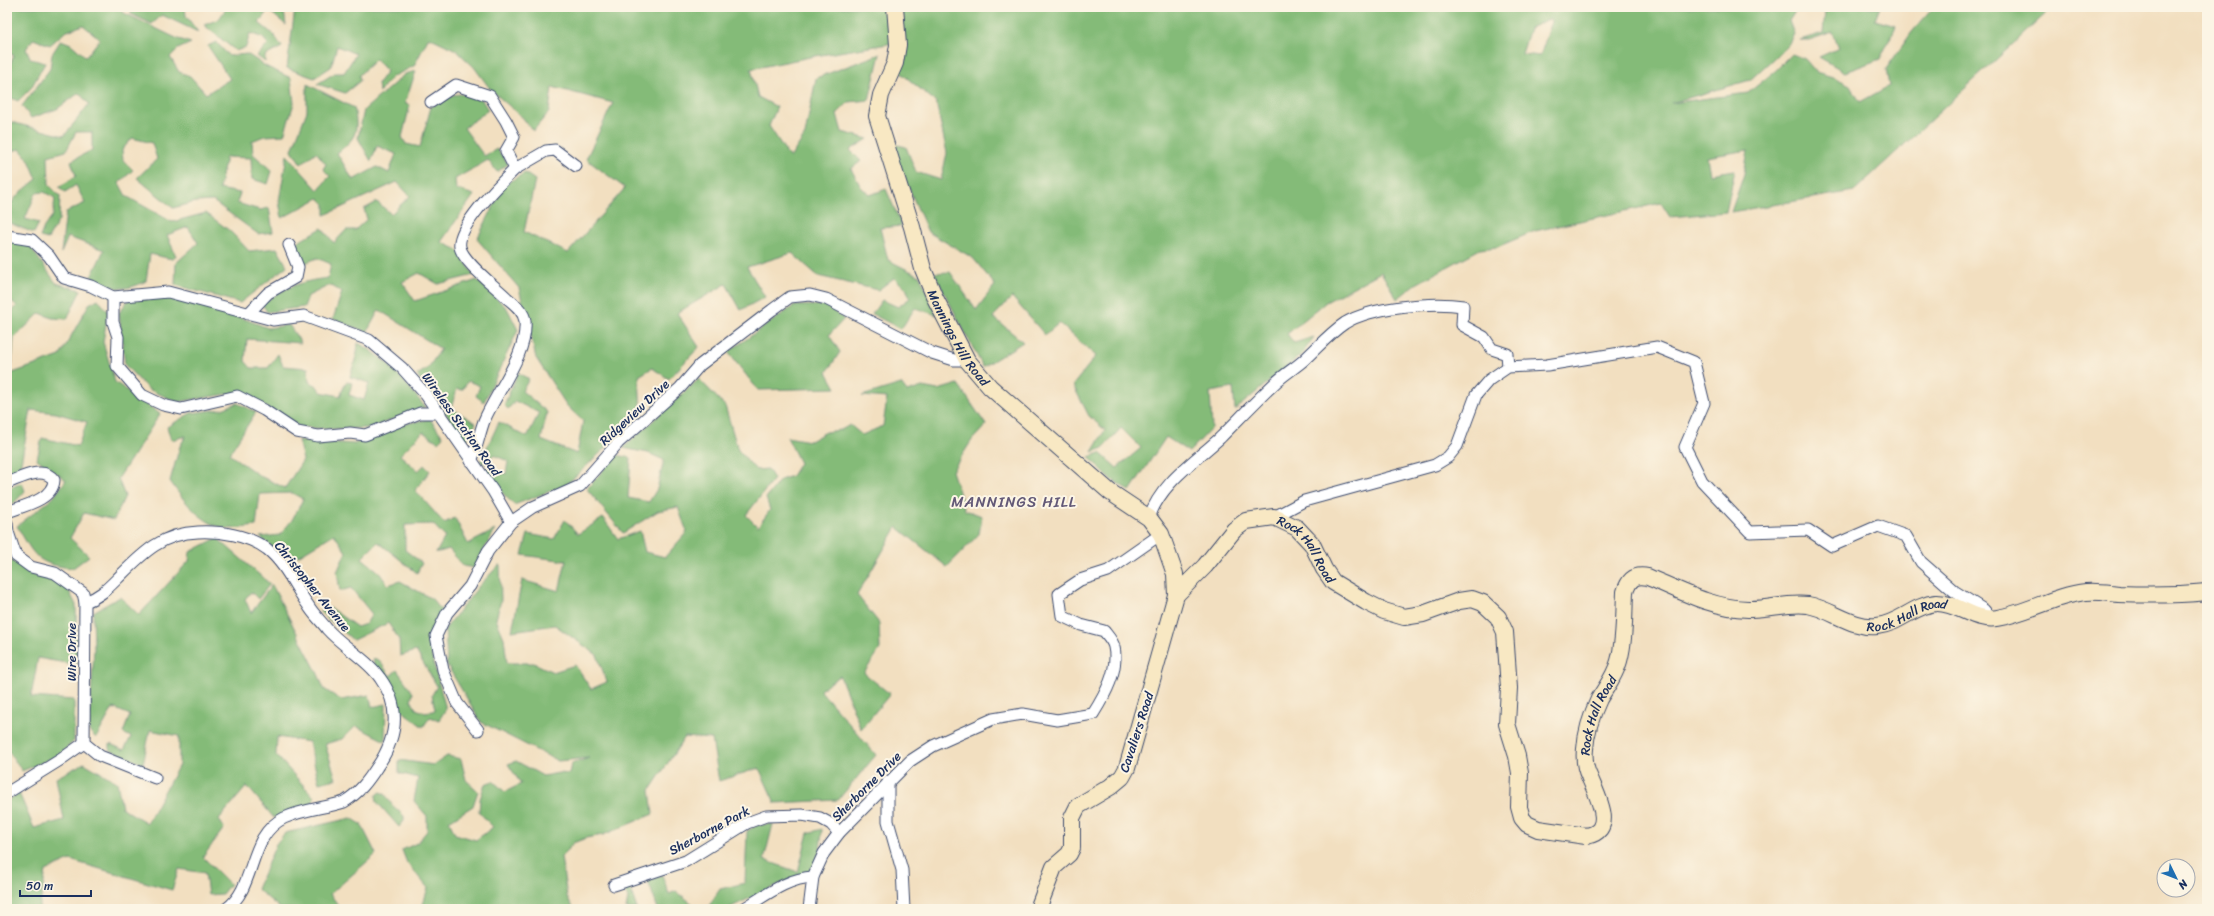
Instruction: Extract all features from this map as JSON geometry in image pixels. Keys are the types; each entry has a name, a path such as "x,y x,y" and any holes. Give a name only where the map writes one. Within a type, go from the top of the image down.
{"street":[{"name":"Mannings Hill Road","path":"895,7 898,46 895,63 881,95 877,116 912,227 923,269 935,298 967,360 990,387 1110,492 1149,518 1161,534 1175,574 1176,596"},
{"path":"431,102 456,85 490,96 506,120 514,137 506,151 515,169"},
{"path":"470,462 477,449 484,422 520,350 524,336 525,320 519,309 469,262 460,248 460,237 467,224 492,192 515,169 546,152 555,150 576,166"},
{"path":"7,236 32,240 49,256 64,278 91,286 114,297 113,322 118,337 117,366 142,395 163,405 181,409 236,396 264,410 297,432 318,436 350,433 365,434 420,413 440,413"},
{"path":"248,314 268,293 296,277 298,266 289,245"},
{"name":"Wireless Station Road","path":"114,297 168,292 273,320 304,316 369,340 402,368 440,413 470,462 493,491 511,522"},
{"name":"Ridgeview Drive","path":"478,730 457,703 442,670 436,636 448,613 470,586 488,552 511,522 534,507 580,486 618,443 680,388 700,365 790,297 810,295 826,299 932,353 954,360 967,360"},
{"path":"1149,518 1153,506 1183,469 1219,438 1275,384 1304,360 1323,341 1345,323 1365,314 1428,303 1463,306 1462,325 1484,337 1492,349 1507,354 1508,367"},
{"path":"1274,517 1304,501 1435,465 1448,457 1457,446 1476,395 1489,380 1508,367 1547,365 1657,347 1694,362 1704,402 1685,447 1702,481 1750,532 1808,530 1832,546 1878,526 1906,536 1921,562 1954,591 1984,610 1990,617 1996,619"},
{"path":"7,483 37,473 46,473 54,480 54,486 45,495 7,512"},
{"name":"Rock Hall Road","path":"1176,596 1205,566 1234,530 1246,521 1274,517 1297,528 1312,544 1324,569 1333,582 1384,611 1404,616 1417,615 1472,599 1484,603 1498,617 1505,632 1509,688 1507,724 1517,756 1520,773 1518,807 1522,818 1527,824 1538,829 1586,836 1594,835 1599,831 1603,824 1603,814 1588,775 1585,748 1593,713 1614,676 1619,662 1627,584 1633,578 1640,575 1648,576 1702,600 1728,608 1750,609 1770,606 1807,605 1861,625 1876,626 1891,623 1917,608 1937,603 1961,610 1983,619 1996,619 2034,609 2064,595 2088,591 2156,595 2181,595 2207,592"},
{"path":"7,523 8,532 16,556 31,567 55,573 83,593 85,602"},
{"name":"Christopher Avenue","path":"85,602 98,598 135,562 161,540 197,532 224,533 243,538 268,550 286,571 308,606 324,625 380,677 386,688 395,713 393,736 386,754 368,781 353,797 344,802 285,817 273,826 258,847 238,900 226,909"},
{"name":"Sherborne Drive","path":"809,909 813,877 824,853 839,833 910,761 933,746 993,719 1023,714 1057,720 1093,714 1104,696 1113,673 1114,646 1104,630 1081,625 1062,616 1059,594 1080,580 1108,570 1161,534"},
{"name":"Cavaliers Road","path":"1038,909 1054,867 1069,854 1072,848 1072,818 1078,806 1110,787 1122,777 1127,768 1176,596"},
{"name":"Wire Drive","path":"84,743 85,602"},
{"path":"7,793 84,743 100,756 155,778"},
{"path":"888,782 888,822 902,870 904,909"},
{"name":"Sherborne Park","path":"614,884 686,861 747,823 766,816 802,815 820,818 831,824 839,833"},
{"path":"743,909 787,883 800,878 813,877"}],"green space":[{"path":"7,7 117,7 124,13 176,38 191,43 178,49 170,57 179,72 190,76 206,94 230,79 208,46 216,42 229,56 247,54 267,67 291,78 294,103 284,135 264,136 252,141 253,154 272,171 268,184 252,179 251,158 226,157 219,189 240,193 237,203 260,210 269,208 273,232 258,234 213,201 196,202 173,208 137,178 157,159 152,143 132,138 122,150 123,160 133,170 119,183 126,196 172,222 206,213 230,231 249,251 277,248 287,266 240,303 175,285 176,263 198,243 188,227 167,235 176,256 172,259 150,254 146,281 131,287 118,288 112,287 91,277 104,250 68,237 61,253 66,212 85,203 76,185 65,192 59,187 76,176 71,161 92,150 92,132 76,132 66,151 48,156 49,185 60,196 59,220 48,239 40,237 44,227 53,215 55,198 44,192 36,193 25,219 39,223 34,233 7,222 9,208 12,202 20,193 37,179 29,160 20,149 7,152 7,123 11,122 64,136 89,104 79,93 57,109 31,118 22,106 50,69 52,54 61,40 71,44 86,57 100,39 83,25 65,32 50,45 33,39 26,49 31,59 45,63 31,88 18,101 7,96 7,72 14,55 7,54"},
{"path":"131,7 185,7 186,16 198,32 162,15 152,24 131,14"},
{"path":"227,7 286,7 284,11 286,25 268,10 259,23 274,35 282,47 265,56 265,62 257,56 268,44 263,38 250,33 246,47 236,51 204,25 219,19"},
{"path":"297,7 326,7 331,10 337,7 894,7 894,43 815,56 751,69 758,97 777,107 769,126 790,158 805,135 816,78 880,54 869,100 849,102 837,114 842,132 868,139 850,150 861,161 851,169 861,187 870,195 886,189 902,226 880,228 888,260 920,276 937,315 915,308 901,329 872,314 882,300 898,307 910,298 906,288 894,278 878,290 818,276 792,253 747,267 765,297 741,310 726,284 677,313 699,347 669,379 652,368 639,376 641,415 566,485 514,505 492,482 486,467 506,474 508,461 493,455 487,464 480,462 499,422 527,437 539,413 515,401 508,409 504,405 518,373 529,379 522,391 547,412 541,440 577,454 583,421 567,406 536,358 519,288 477,239 505,184 525,173 535,180 524,232 568,253 625,188 586,159 613,103 552,87 549,112 533,131 523,118 491,90 474,67 456,50 429,37 414,66 392,77 379,92 378,83 387,71 376,59 359,75 360,81 345,93 317,84 335,73 344,73 356,54 337,46 331,67 314,78 287,68 295,9"},
{"path":"898,7 1793,7 1796,10 1789,21 1794,34 1788,45 1750,80 1671,103 1748,93 1775,71 1792,54 1805,59 1816,72 1836,78 1850,85 1860,102 1889,86 1886,69 1912,32 1934,7 2053,7 1854,191 1731,212 1744,174 1748,150 1707,157 1710,174 1735,170 1726,212 1670,217 1661,203 1535,231 1497,247 1480,249 1416,284 1397,299 1381,272 1326,302 1287,334 1294,343 1314,337 1302,354 1235,410 1233,388 1210,392 1212,428 1189,452 1166,437 1130,491 1108,477 1089,457 1100,453 1117,468 1141,448 1121,428 1103,448 1092,452 1105,430 1089,416 1073,385 1096,356 1059,323 1045,335 1012,297 993,317 1023,342 983,367 934,273 950,272 976,310 995,285 973,258 928,232 889,143 906,147 916,172 941,180 947,153 936,102 901,73","holes":["1549,19 1552,21 1540,56 1522,54 1530,28"]},
{"path":"1810,7 1880,7 1875,20 1896,26 1880,59 1845,72 1819,57 1839,48 1833,32 1809,40 1800,40 1823,33 1825,11"},
{"path":"416,71 405,103 410,105 402,137 406,144 420,147 431,107 445,98 456,94 461,94 482,100 488,110 464,128 484,156 497,149 508,164 497,172 488,160 455,179 456,189 474,195 441,242 458,250 474,275 438,284 419,273 402,282 415,301 477,280 507,308 518,330 484,402 476,396 480,386 468,381 462,390 457,389 451,408 476,423 466,441 417,375 428,368 441,349 379,310 367,332 333,319 342,292 330,285 308,296 304,307 267,312 262,304 278,293 293,286 308,281 328,278 331,264 317,258 303,264 293,245 322,228 334,243 346,230 355,230 367,219 364,209 377,202 391,214 410,196 397,182 325,215 325,204 319,198 282,218 279,201 287,155 318,190 330,176 323,169 326,164 316,152 301,164 292,150 307,111 307,84 354,108 356,129 352,138 337,153 353,180 377,167 389,173 396,154 377,146 371,161 358,138 364,110 405,74"},
{"path":"7,241 29,245 56,283 81,290 67,319 52,318 40,313 14,338 12,364 7,365 7,317 17,306 7,297"},
{"path":"170,297 218,309 268,328 289,325 301,343 247,339 245,361 251,368 268,368 278,354 283,366 308,368 309,382 316,385 321,392 340,396 346,382 352,383 349,395 364,400 369,383 350,377 357,353 358,343 378,356 395,371 425,407 370,428 330,429 300,427 240,392 177,402 148,389 125,365 119,313 128,300"},
{"path":"98,299 108,312 103,342 115,382 160,414 118,479 125,496 114,520 84,513 70,538 89,556 73,568 61,567 44,561 38,557 32,551 17,526 53,498 66,480 37,459 42,438 78,446 87,422 56,413 31,410 20,468 7,478 7,375 60,356 89,304"},
{"path":"826,305 844,319 829,335 840,352 827,372 836,388 758,390 728,352 794,306"},
{"path":"699,379 725,406 738,450 756,470 768,469 774,479 746,515 758,527 770,510 766,498 780,480 792,476 800,463 787,437 810,441 826,432 841,430 850,425 862,435 883,426 887,398 862,396 901,384 907,392 922,387 938,390 958,384 986,425 972,440 952,471 965,510 982,516 979,534 947,567 897,527 857,595 879,623 880,649 864,673 890,694 861,729 840,676 820,690 876,755 838,800 775,803 759,768 719,781 712,739 685,737 650,790 653,814 603,835 586,838 573,843 561,857 567,897 574,909 419,909 423,904 428,888 407,863 402,850 417,843 427,831 427,816 414,801 418,778 399,773 399,760 434,765 447,756 461,759 466,780 478,791 473,806 449,821 455,834 476,840 493,827 479,812 480,799 485,784 493,781 505,792 521,784 508,764 516,761 543,776 559,773 569,774 571,764 589,758 558,761 481,722 447,665 445,629 479,586 500,564 501,600 496,619 504,638 507,663 534,663 553,672 575,665 591,689 607,682 597,655 555,625 512,631 522,580 559,591 566,561 522,555 528,534 554,539 565,520 578,534 603,518 618,539 640,531 645,552 665,557 687,532 678,507 658,511 623,533 587,489 616,455 631,458 628,498 649,502 657,489 664,460 648,453 623,448"},
{"path":"237,403 256,412 229,454 260,476 285,488 303,460 298,440 354,444 409,423 430,419 443,437 438,442 423,432 400,455 418,471 424,465 430,471 415,490 444,523 455,518 468,544 495,530 474,568 463,566 449,549 436,553 445,537 433,524 405,525 405,550 422,563 417,573 378,542 362,558 378,571 388,585 400,581 432,599 443,612 430,638 432,658 446,709 439,720 430,717 423,727 401,710 374,665 373,658 379,660 390,676 397,670 413,693 411,700 416,709 426,713 435,710 432,695 437,686 416,651 400,656 399,639 388,623 353,640 319,611 330,608 357,627 366,624 372,614 351,588 340,591 337,572 346,552 334,534 298,556 276,551 260,537 280,535 292,520 303,499 292,493 260,494 256,526 228,529 216,526 200,516 180,495 170,481 180,446 186,436 171,440 167,427 191,413 222,409"},
{"path":"22,483 25,491 14,503 7,505 7,489"},
{"path":"217,538 270,584 258,599 251,592 245,599 251,613 272,585 318,674 324,689 341,700 369,695 372,707 386,704 385,741 356,726 342,739 325,744 336,779 319,783 309,742 277,737 276,755 314,797 312,804 274,818 247,786 219,819 224,828 203,857 230,884 222,894 208,895 205,873 179,869 172,890 70,860 46,871 39,909 7,909 7,801 19,793 34,828 64,820 56,778 84,763 117,782 122,808 147,823 179,765 179,736 150,730 143,764 110,750 110,744 124,750 131,737 123,733 130,715 113,708 96,738 89,731 94,649 93,612 120,597 139,615 189,561 190,552"},
{"path":"7,548 9,559 31,574 53,581 68,589 76,605 77,665 38,658 31,697 74,700 74,741 60,755 22,771 7,749"},
{"path":"380,792 385,794 392,805 404,816 404,821 399,827 377,802 376,795"},
{"path":"351,818 361,824 376,854 330,894 341,909 281,909 257,889 276,844 285,833"},
{"path":"773,824 764,860 798,872 808,833 822,829 820,851 810,873 803,873 727,909 707,909 720,889 745,883 747,831 757,825"},
{"path":"662,875 669,894 676,891 699,909 658,909 648,881"},
{"path":"629,885 637,909 626,909 628,898 623,888"}],"district":[{"name":"MANNINGS HILL","path":"1014,502"}]}
